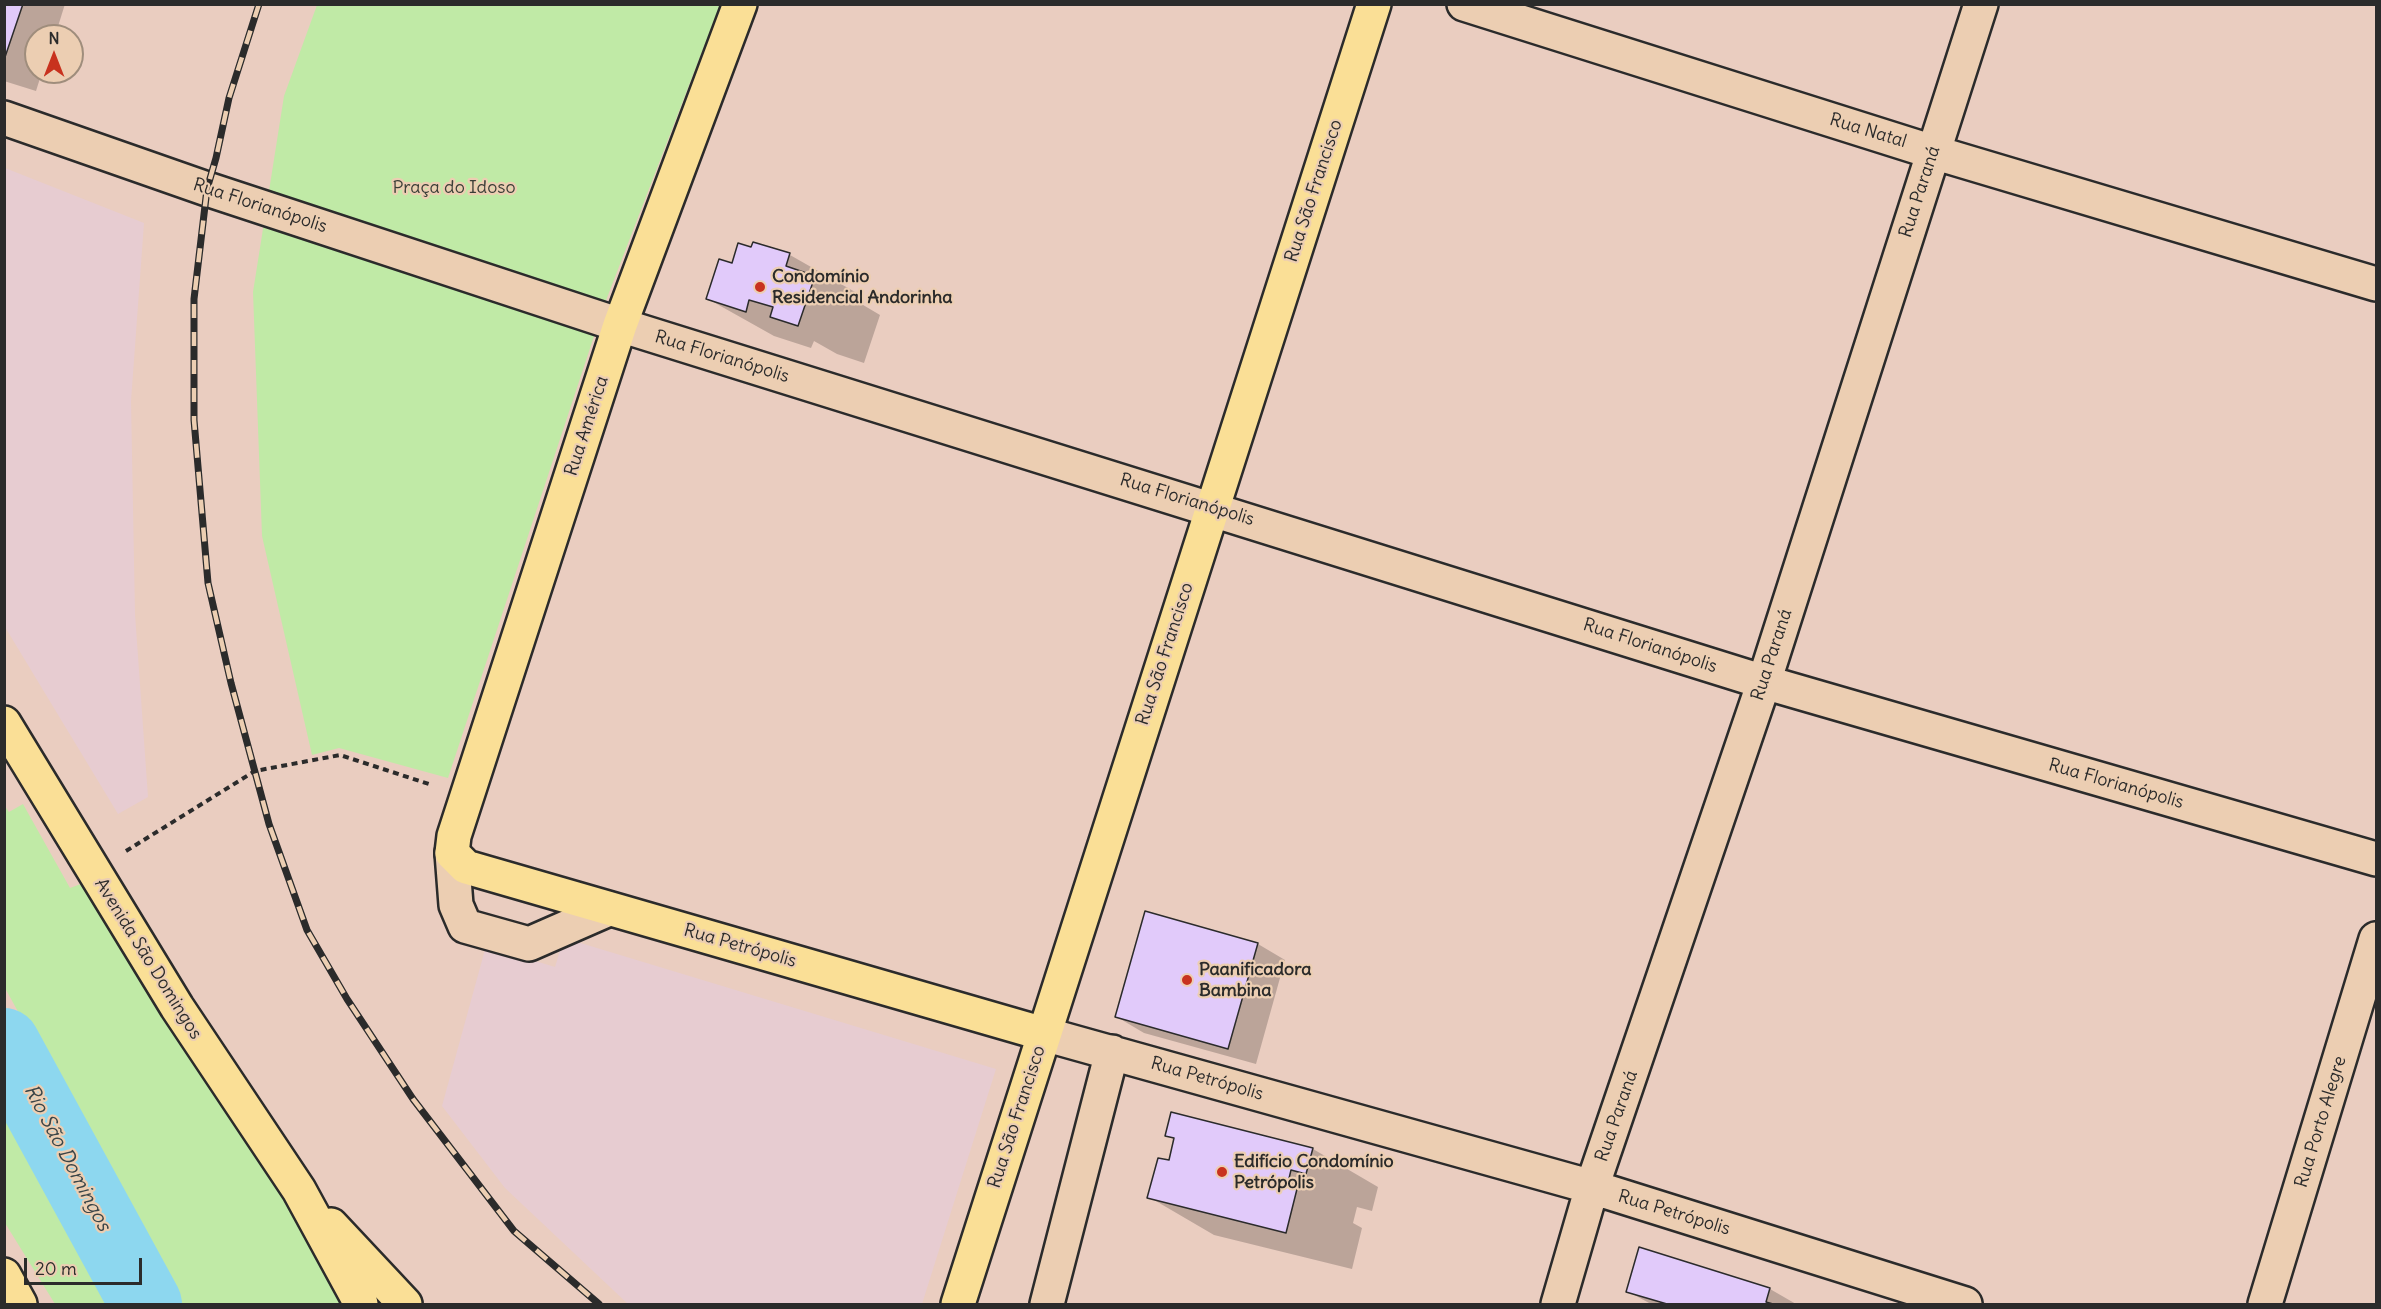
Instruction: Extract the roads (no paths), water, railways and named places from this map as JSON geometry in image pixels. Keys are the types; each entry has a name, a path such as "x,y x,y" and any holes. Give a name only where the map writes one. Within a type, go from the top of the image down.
{"main road":[{"name":"Rua América","path":"452,853 454,836 466,796 620,325 740,4"},
{"name":"Rua São Francisco","path":"958,1305 1374,4"},
{"name":"Avenida São Domingos","path":"4,723 177,1007 299,1190 362,1305"},
{"name":"Rua Petrópolis","path":"452,853 466,867 1044,1034"},
{"name":"Avenida São Domingos","path":"299,1190 405,1305"},
{"path":"4,1275 20,1305"}],"street":[{"name":"Rua Natal","path":"1464,4 1933,152 2376,285"},
{"name":"Rua Paraná","path":"1558,1305 1592,1187 1764,682 1981,4"},
{"name":"Rua Florianópolis","path":"4,118 207,189 620,325 1764,682 2376,859"},
{"path":"452,853 456,905 465,926 529,944 609,909"},
{"name":"Rua Porto Alegre","path":"2265,1305 2376,939"},
{"name":"Rua Petrópolis","path":"1044,1034 1592,1187 1965,1305"},
{"path":"1047,1305 1112,1052"}],"waterway":[{"name":"Rio São Domingos","path":"4,1044 146,1304"}],"railway":[{"path":"259,4 229,98 207,189 194,299 194,420 208,583 231,683 269,824 307,930 347,999 413,1099 514,1231 599,1304"}],"place":[{"name":"Condomínio Residencial Andorinha","path":"760,287"},
{"name":"Paanificadora Bambina","path":"1187,980"},
{"name":"Edifício Condomínio Petrópolis","path":"1222,1172"}],"park label":[{"name":"Praça do Idoso","path":"454,188"}]}
